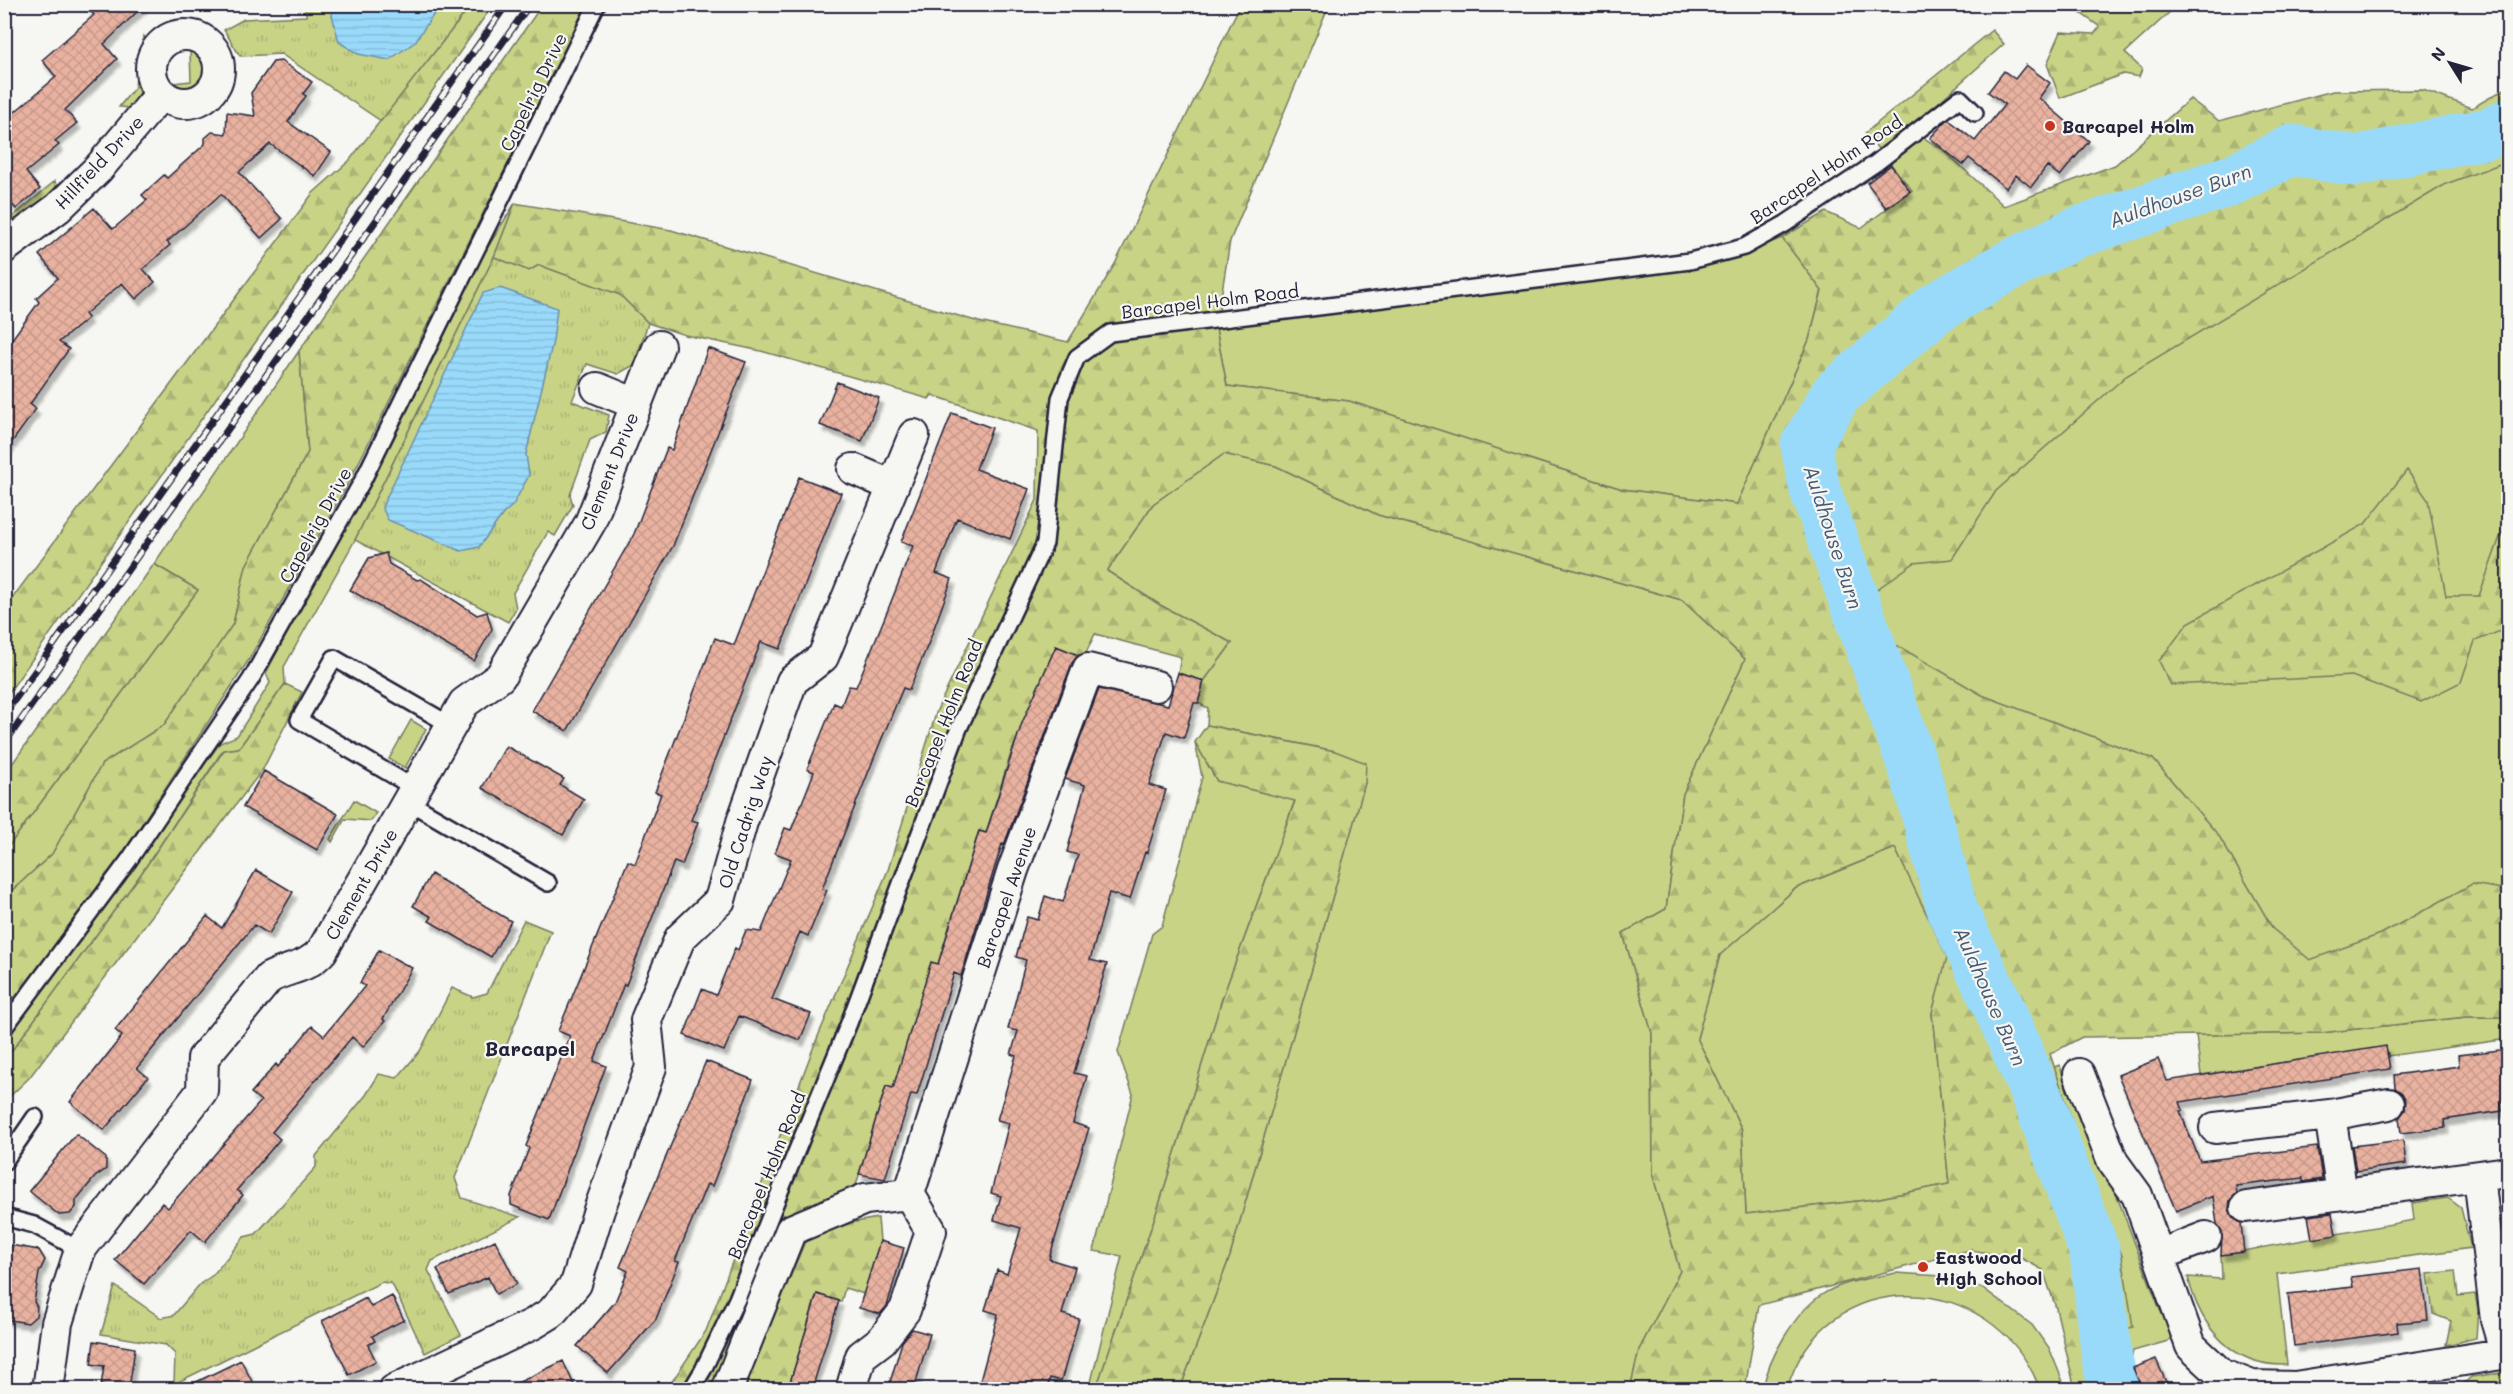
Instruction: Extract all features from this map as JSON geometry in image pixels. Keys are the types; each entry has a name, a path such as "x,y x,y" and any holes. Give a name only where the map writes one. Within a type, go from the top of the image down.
{"street":[{"name":"Hillfield Drive","path":"4,248 58,208 98,169 161,94"},
{"name":"Clement Drive","path":"48,1389 57,1323 80,1250 202,1090 203,1058 269,978 283,971 311,963 322,951 464,703 500,677 590,523 659,346"},
{"path":"597,388 636,404"},
{"name":"Old Cadrig Way","path":"404,1387 533,1324 551,1313 576,1284 599,1210 651,1067 646,1020 680,938 720,900 742,822 792,681 823,657 914,435"},
{"path":"853,469 893,486"},
{"name":"Barcapel Avenue","path":"909,1194 1013,870 1088,669 1156,686"},
{"path":"2079,1074 2113,1162 2137,1195 2191,1346 2221,1374 2252,1386 2295,1387 2507,1354 2496,1320 2479,1176"},
{"path":"2215,1128 2330,1115 2389,1104"},
{"path":"2330,1115 2342,1194"},
{"path":"2246,1207 2508,1172"},
{"path":"726,1389 791,1230 865,1199 909,1194 931,1230 905,1310 882,1340 861,1356 851,1389"},
{"path":"2158,1255 2206,1237"}],"lane":[{"name":"Capelrig Drive","path":"4,1028 129,860 251,679 368,470 597,4"},
{"name":"Barcapel Holm Road","path":"691,1389 703,1370 736,1299 814,1109 959,728 1045,543 1060,398 1077,357 1110,333 1690,261 1744,247 1785,224 1876,163 1960,98 1975,113"},
{"path":"452,726 334,658 299,720 548,883"},
{"path":"4,1162 35,1117"},
{"path":"4,1217 34,1225 80,1250"}],"green space":[{"path":"306,5 471,5 381,121 281,54 240,56 224,30 244,19 306,16"},
{"path":"471,5 493,5 5,698 5,608 313,193 349,161"},
{"path":"542,5 587,5 350,480 248,661 119,859 5,1017 5,897 52,854 102,764 164,725 233,624 246,566 308,452 299,351"},
{"path":"1240,5 1329,5 1230,241 1216,329 1227,386 1349,401 1622,489 1737,504 1809,340 1822,291 1782,238 1826,212 1861,228 1912,190 1865,133 1992,30 2004,44 1909,129 1942,149 2004,206 2115,165 2190,99 2219,121 2333,91 2423,90 2472,108 2508,87 2508,161 2446,184 2126,376 1996,491 1952,559 1914,563 1869,595 1886,639 1982,695 2153,759 2219,836 2273,929 2310,960 2381,934 2472,884 2508,890 2508,1017 2466,1017 2320,1033 2082,1037 2050,1054 2088,1168 2122,1256 2133,1327 2106,1334 2107,1358 2114,1389 2075,1389 2056,1308 2043,1270 2021,1258 1970,1250 1759,1305 1745,1389 1630,1389 1639,1350 1680,1271 1653,1176 1652,1033 1623,933 1666,909 1683,794 1745,659 1682,600 1378,515 1276,466 1224,454 1153,504 1107,571 1160,605 1232,643 1204,681 1178,673 1181,657 1095,634 1084,657 1056,646 1011,753 986,833 979,831 938,964 893,1088 886,1087 853,1195 786,1219 715,1389 667,1389 706,1331 814,1046 888,870 937,710 1037,500 1038,431 932,395 929,399 761,351 685,335 648,323 619,295 539,265 529,271 494,257 515,203 671,230 979,322 1068,342 1115,264","holes":["1895,848 1947,957 1932,1013 1949,1184 1875,1199 1746,1214 1742,1130 1697,1038 1720,955 1796,888"]},
{"path":"2069,5 2175,5 2125,53 2142,69 2139,77 2123,74 2060,98 2047,64 2061,32 2094,34 2100,27"},
{"path":"144,36 148,43 141,64 141,91 130,108 119,107 135,87 137,64"},
{"path":"186,41 202,48 212,73 200,87 182,94 172,88 173,83 191,81 190,51 171,52 171,48"},
{"path":"2508,114 2508,961 2052,1027 1807,596 1866,517"},
{"path":"55,181 57,193 10,231 5,227 4,224"},
{"path":"515,203 494,257 355,540 284,667 285,684 239,748 223,750 141,874 5,1060 4,1041 220,743 237,736 270,683 266,673 402,418 483,255"},
{"path":"1782,238 1822,290 1809,340 1737,504 1622,489 1349,401 1227,386 1216,329 1429,297 1666,273 1723,261"},
{"path":"494,257 529,271 539,265 620,295 648,323 634,365 618,374 587,364 572,401 609,415 606,432 590,440 570,495 573,505 555,536 548,532 513,593 516,608 508,622 355,540"},
{"path":"299,351 308,452 246,566 233,624 164,725 102,764 52,854 5,897 5,851 198,590 154,564"},
{"path":"1224,454 1276,466 1378,515 1682,600 1745,659 1683,794 1666,909 1623,933 1652,1033 1653,1176 1680,1271 1639,1350 1630,1389 1180,1389 1230,1256 1365,783 1335,751 1207,725 1208,708 1198,703 1204,681 1232,643 1160,605 1107,571 1153,504"},
{"path":"2407,470 2428,500 2446,596 2479,596 2500,537 2508,535 2508,628 2475,641 2461,682 2421,702 2352,676 2171,685 2159,661 2188,623 2365,524"},
{"path":"154,564 198,590 5,851 5,774"},
{"path":"285,684 302,692 263,769 29,1078 5,1101 5,1060 141,874 224,750 239,748"},
{"path":"411,720 426,729 405,768 389,759"},
{"path":"1207,725 1335,751 1366,763 1365,783 1230,1256 1180,1389 1096,1389 1160,1202 1222,999 1295,801 1217,781 1195,742"},
{"path":"1195,742 1217,781 1295,800 1222,999 1160,1202 1096,1389 1089,1390 1122,1256 1094,1251 1133,1094 1118,1052 1152,934 1162,926 1202,777"},
{"path":"354,800 376,813 371,821 345,819 332,842 330,839"},
{"path":"1895,848 1948,957 1932,1013 1949,1184 1875,1199 1746,1214 1742,1130 1697,1038 1720,954 1796,888"},
{"path":"524,920 551,931 455,1178 462,1198 520,1217 432,1261 428,1270 461,1335 425,1353 392,1284 382,1282 174,1384 175,1354 166,1345 101,1334 115,1286 161,1318 174,1315 200,1284 213,1275 244,1237 256,1234 316,1167 316,1156 366,1095 379,1074 397,1078 420,1051 452,988 473,997 487,993"},
{"path":"2466,1017 2508,1017 2508,1039 2388,1056 2386,1047 2201,1075 2196,1035 2320,1033"},
{"path":"2060,1065 2067,1091 2081,1101 2160,1310 2173,1334 2168,1341 2133,1351 2127,1376 2133,1389 2114,1389 2107,1358 2106,1334 2122,1256 2088,1168 2054,1067"},
{"path":"2448,1198 2461,1208 2471,1248 2277,1274 2287,1365 2268,1364 2250,1359 2235,1351 2210,1328 2193,1296 2188,1277 2222,1279 2221,1255 2414,1220 2412,1203"},
{"path":"878,1218 880,1241 864,1294 845,1288 841,1302 817,1294 788,1389 744,1390 806,1239 850,1223"},
{"path":"2455,1271 2458,1296 2475,1294 2478,1309 2476,1338 2446,1345 2451,1321 2433,1314 2428,1274"},
{"path":"1896,1273 1956,1277 1984,1289 2032,1325 2050,1350 2066,1389 2030,1389 2039,1387 2016,1348 1985,1319 1949,1302 1910,1296 1871,1301 1836,1318 1807,1348 1787,1389 1763,1389 1776,1351 1792,1325 1810,1304 1837,1287"},
{"path":"2508,1372 2508,1389 2458,1389 2471,1377"}],"water":[{"path":"334,4 440,5 415,42 389,60 358,54 339,42 332,15"},
{"path":"500,288 557,308 553,341 526,454 529,475 513,505 503,514 479,547 461,551 388,520 382,507 483,293"}],"building":[{"path":"85,4 145,4 104,44 117,59 65,110 77,123 55,141 59,145 26,172 40,189 16,209 4,195 4,121 56,77 42,60 94,15"},
{"path":"281,61 312,82 303,94 306,96 288,122 331,152 315,176 270,144 239,172 282,219 261,238 221,194 167,242 170,245 143,269 155,282 136,299 122,283 85,314 88,318 59,342 69,349 30,404 36,409 4,453 4,350 39,302 36,298 58,278 39,255 94,208 113,229 147,200 142,195 164,175 167,178 205,144 205,138 212,132 226,134 227,112 255,116 251,93 273,62"},
{"name":"Barcapel Holm","path":"2026,65 2050,83 2039,98 2089,141 2060,176 2047,166 2031,187 2016,175 2006,188 1969,158 1963,165 1930,138 1948,119 1975,141 2005,104 1988,92 2004,71 2015,79"},
{"path":"1891,165 1910,191 1886,208 1867,183"},
{"path":"708,348 746,362 673,546 567,731 532,711 634,534 667,448 672,450"},
{"path":"837,382 879,398 862,441 820,425"},
{"path":"952,413 992,428 976,469 1029,489 1010,539 957,518 936,573 952,579 929,642 909,690 903,688 878,748 822,889 827,890 808,936 800,932 772,999 811,1014 800,1040 739,1016 724,1051 684,1035 702,989 716,995 735,948 738,950 746,930 761,932 791,859 775,853 785,828 791,830 807,790 814,772 807,769 834,703 841,706 849,686 856,687 889,607 913,546 901,542"},
{"path":"799,477 841,493 780,649 761,642 691,820 698,822 682,865 674,862 594,1061 606,1066 549,1220 511,1205 511,1196 529,1148 526,1146 570,1036 558,1031 628,861 635,864 661,794 655,792 715,638 734,645"},
{"path":"386,553 389,564 417,580 421,579 477,615 487,612 492,629 474,661 350,590 369,558"},
{"path":"1056,646 1078,655 1072,663 1004,845 1002,844 961,976 954,973 917,1095 911,1094 885,1179 859,1174 886,1086 893,1088 931,962 938,964 979,831 986,833 1022,723"},
{"path":"1178,673 1204,681 1198,703 1194,703 1184,738 1166,732 1149,785 1166,790 1147,853 1145,852 1130,899 1109,893 1090,960 1107,964 1074,1073 1087,1076 1073,1123 1089,1128 1049,1259 1075,1267 1062,1314 1079,1319 1061,1381 1050,1378 1047,1389 989,1389 990,1384 980,1381 998,1314 985,1310 997,1270 1007,1274 1021,1228 994,1220 1001,1196 991,1193 1009,1123 997,1120 1016,1056 1011,1054 1018,1031 1008,1029 1026,960 1016,957 1027,917 1038,920 1045,896 1063,902 1078,855 1067,852 1085,785 1065,779 1099,689 1168,705"},
{"path":"506,746 564,779 560,785 584,799 563,835 482,788"},
{"path":"264,771 338,814 317,850 243,807"},
{"path":"256,870 293,892 269,934 254,925 137,1068 148,1077 104,1130 70,1102 122,1036 115,1030 207,916 222,928"},
{"path":"431,874 511,921 491,957 429,921 432,917 413,906"},
{"path":"379,950 412,968 383,1019 385,1021 363,1047 352,1037 272,1132 280,1139 237,1190 243,1195 205,1242 191,1230 144,1284 115,1260 162,1203 168,1208 261,1101 251,1093 276,1064 278,1067 312,1026 324,1036 365,986 360,983"},
{"path":"2386,1046 2390,1069 2180,1102 2183,1110 2180,1111 2200,1161 2317,1147 2322,1179 2303,1182 2303,1178 2236,1186 2237,1193 2230,1200 2229,1209 2233,1218 2241,1223 2244,1252 2221,1255 2222,1231 2217,1224 2213,1196 2176,1211 2118,1075 2158,1059 2167,1081"},
{"path":"2508,1049 2508,1101 2501,1102 2502,1111 2444,1120 2445,1128 2401,1133 2399,1118 2405,1110 2406,1101 2402,1093 2395,1088 2394,1075 2459,1066 2458,1055"},
{"path":"706,1061 753,1080 712,1186 707,1184 675,1261 679,1262 656,1319 608,1373 577,1346 615,1302 628,1271 620,1267"},
{"path":"76,1134 106,1158 106,1169 95,1177 76,1200 76,1207 70,1214 59,1215 29,1191"},
{"path":"2403,1140 2406,1164 2356,1171 2352,1146"},
{"path":"2332,1213 2336,1235 2312,1239 2308,1216"},
{"path":"495,1240 517,1284 496,1294 488,1277 449,1294 437,1269"},
{"path":"880,1241 904,1248 887,1306 880,1314 859,1308"},
{"path":"4,1244 39,1250 45,1260 39,1273 34,1302 37,1307 36,1316 28,1323 4,1319"},
{"path":"2422,1269 2428,1320 2397,1323 2398,1332 2294,1346 2288,1294 2353,1287 2351,1277"},
{"path":"817,1294 839,1301 812,1389 788,1389"},
{"path":"392,1296 404,1320 372,1336 375,1341 368,1345 376,1361 349,1375 322,1321 366,1298 371,1307"},
{"path":"912,1329 930,1334 914,1389 888,1389 902,1342"},
{"path":"94,1341 135,1348 129,1389 101,1386 104,1366 91,1364"},
{"path":"2156,1359 2169,1389 2142,1389 2133,1368"},
{"path":"241,1360 256,1389 182,1389"},
{"path":"563,1361 576,1389 505,1389"}],"waterway":[{"name":"Auldhouse Burn","path":"2114,1390 2107,1358 2095,1253 2040,1104 1997,1003 1953,912 1916,775 1815,490 1806,445 1836,394 1936,308 1999,271 2073,234 2232,180 2292,150 2356,161 2489,133 2508,124"}],"railway":[{"path":"4,715 507,4"},
{"path":"4,744 530,4"}],"place":[{"name":"Barcapel Holm","path":"2050,126"},
{"name":"Eastwood High School","path":"1923,1267"}],"district":[{"name":"Barcapel","path":"530,1048"}]}
